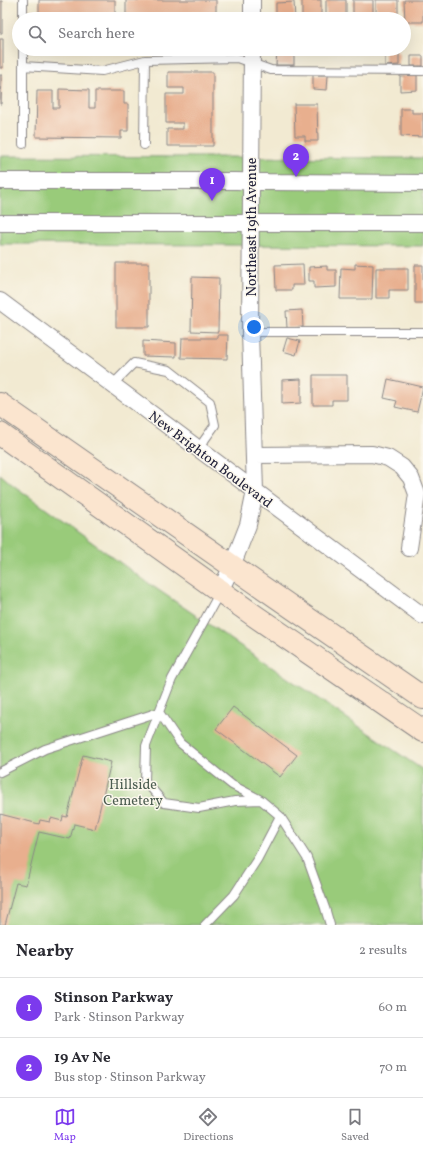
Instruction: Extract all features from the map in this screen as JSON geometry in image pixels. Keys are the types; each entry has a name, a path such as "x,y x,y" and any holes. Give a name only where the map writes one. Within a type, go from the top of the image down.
{"main road":[{"path":"0,404 423,698"},
{"path":"0,434 220,592 423,731"}],"street":[{"path":"252,0 252,12"},
{"name":"Northeast 19th Avenue","path":"220,592 248,525 255,491 250,332 252,56"},
{"path":"0,180 423,183"},
{"path":"0,223 423,223"},
{"name":"New Brighton Boulevard","path":"0,301 423,616"},
{"path":"254,455 372,454 388,458 402,467 412,478 417,494 409,548"}],"lane":[{"path":"23,0 23,12"},
{"path":"23,56 23,144"},
{"path":"23,66 102,71 145,60 238,58 252,56 271,70 423,71"},
{"path":"144,145 145,60"},
{"path":"250,332 423,332"},
{"path":"112,385 134,363 169,370 210,402 215,425 198,449"},
{"path":"220,592 172,679 146,746 145,781 164,803 199,808 235,801 261,800"},
{"path":"0,772 45,749 159,712"},
{"path":"159,712 180,743 232,785 261,800 280,816 307,858 330,925"},
{"path":"205,925 234,895 258,858 280,816"}],"green space":[{"path":"0,156 423,158 423,246 0,244"},
{"name":"Hillside Cemetery","path":"0,474 151,585 423,770 423,925 0,925"}],"building":[{"path":"39,0 115,0 115,12 39,12"},
{"path":"126,0 216,0 216,12 126,12"},
{"path":"302,0 321,0 321,12 302,12"},
{"path":"326,0 346,0 346,12 326,12"},
{"path":"353,0 373,0 373,12 353,12"},
{"path":"376,0 398,0 398,12 376,12"},
{"path":"404,0 423,0 423,22 411,22 411,12 405,12"},
{"path":"0,1 2,1 2,33 0,33"},
{"path":"294,2 295,12 276,12 276,3"},
{"path":"0,39 3,39 3,68 0,68"},
{"path":"277,56 294,56 294,65 276,65"},
{"path":"385,56 399,56 399,65 385,66"},
{"path":"411,56 423,56 423,66 411,66"},
{"path":"168,72 213,72 213,146 167,146 167,129 183,129 183,123 166,123 166,94 184,94 184,88 168,88"},
{"path":"0,75 2,75 1,104 0,104"},
{"path":"313,75 328,75 327,90 313,89"},
{"path":"417,75 417,90 400,91 400,76"},
{"path":"59,89 89,90 89,108 95,108 95,91 124,91 124,104 128,104 128,131 121,131 121,138 36,137 37,91 53,91 53,108 59,108"},
{"path":"294,104 317,104 318,141 305,141 305,136 295,136"},
{"path":"401,109 412,109 412,113 423,113 423,137 401,136"},
{"path":"116,263 149,263 149,327 116,327"},
{"path":"303,264 304,285 292,285 292,290 276,290 275,265"},
{"path":"355,264 373,265 372,299 340,299 341,268 355,269"},
{"path":"415,265 423,265 423,303 415,303"},
{"path":"327,266 327,270 336,270 336,287 314,288 314,281 309,281 309,267"},
{"path":"376,268 408,268 408,290 389,290 389,298 376,298"},
{"path":"192,277 219,278 218,332 191,331"},
{"path":"302,310 303,327 287,328 286,311"},
{"path":"217,335 228,335 227,359 181,358 182,338 217,338"},
{"path":"287,338 300,341 296,355 283,351"},
{"path":"143,341 176,343 176,357 143,356"},
{"path":"313,375 347,375 347,400 332,400 332,405 313,405"},
{"path":"301,379 301,403 282,404 282,380"},
{"path":"388,379 423,387 417,412 395,407 397,401 384,398"},
{"path":"233,707 297,755 280,777 216,729"},
{"path":"83,755 111,762 95,829 74,824 70,839 39,832 26,885 16,883 5,925 0,925 0,814 39,824 40,820 50,822 51,818 62,821 63,816 67,817"}],"place":[{"name":"19 Av Ne","path":"296,177"},
{"name":"Stinson Parkway","path":"212,201"}]}
